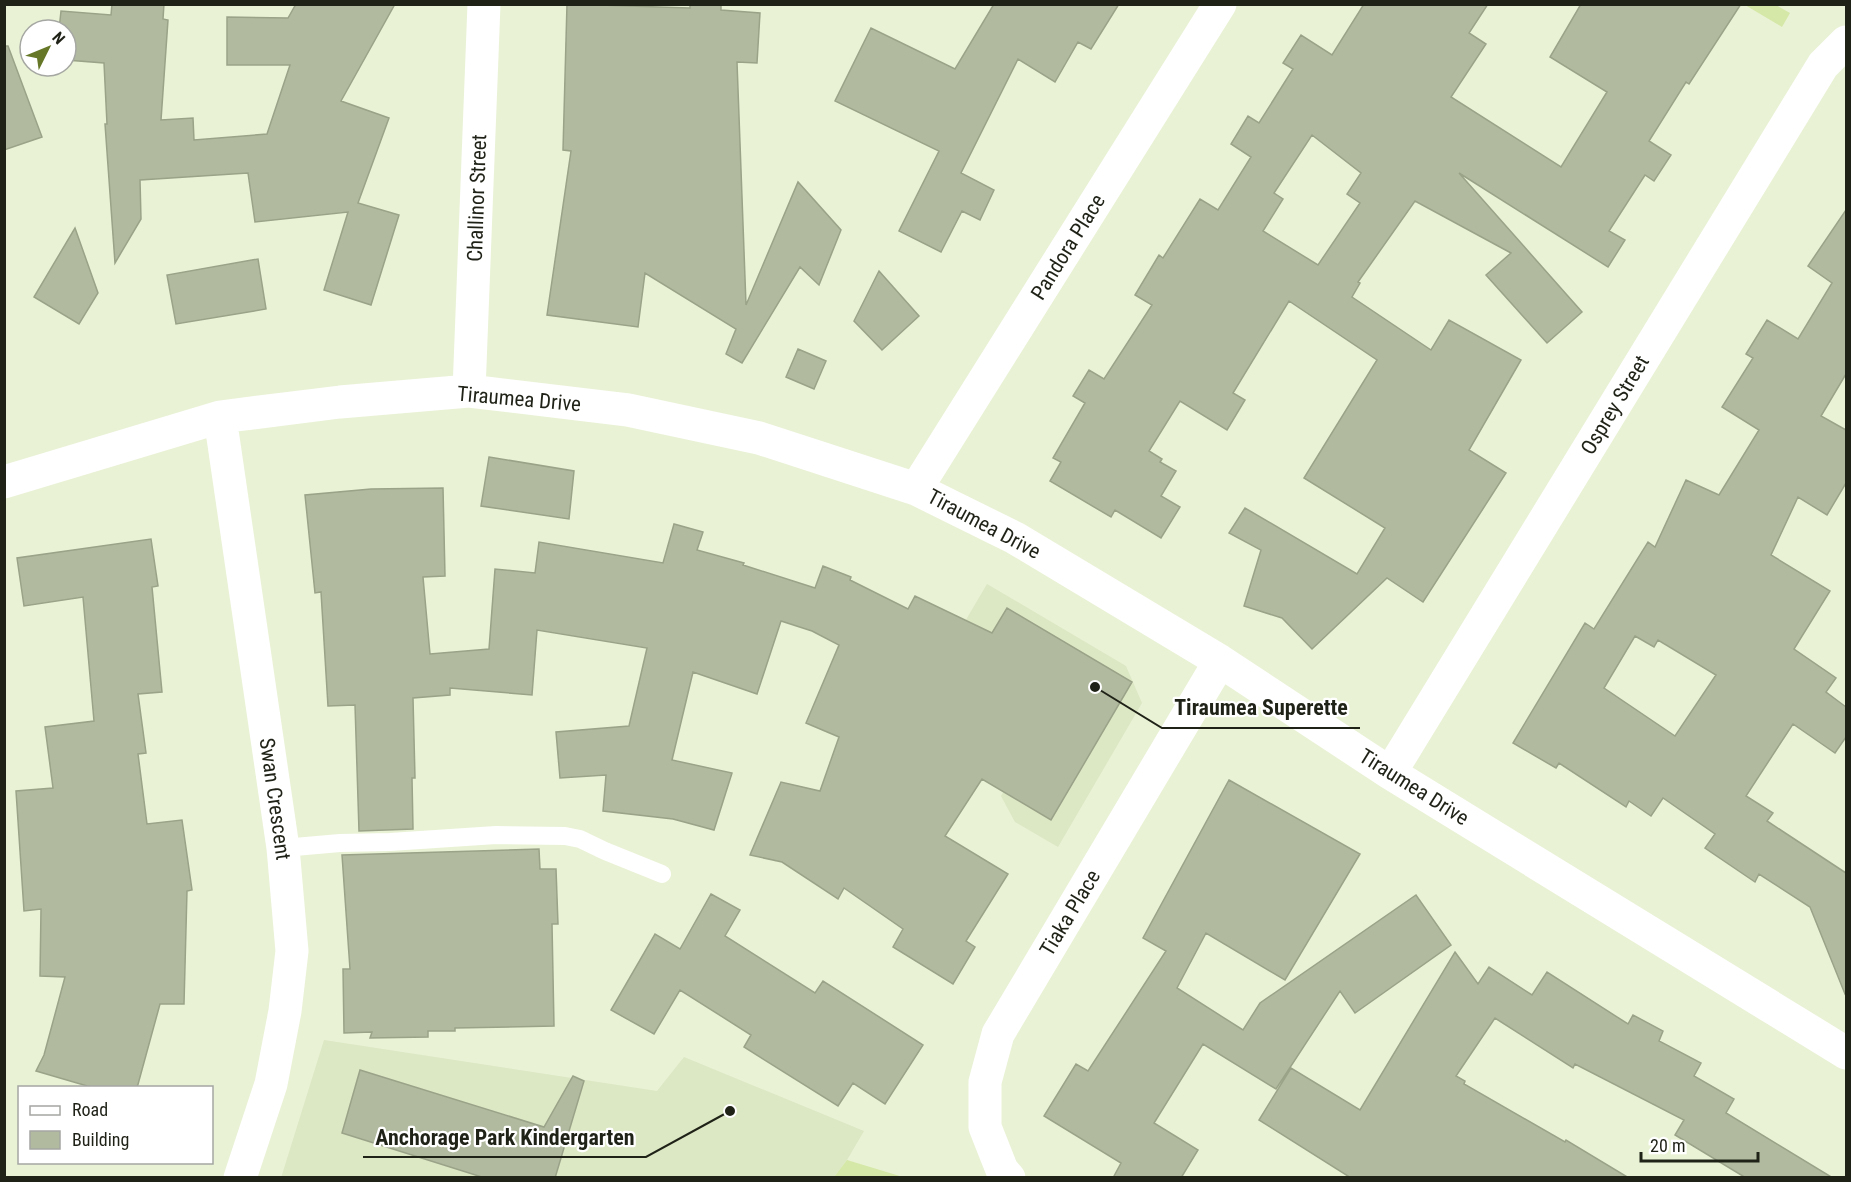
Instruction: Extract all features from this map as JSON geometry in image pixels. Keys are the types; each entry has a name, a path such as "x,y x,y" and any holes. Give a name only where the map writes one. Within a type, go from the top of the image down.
{"street":[{"name":"Challinor Street","path":"470,391 484,4"},
{"name":"Pandora Place","path":"916,489 1220,4"},
{"name":"Osprey Street","path":"1390,773 1823,65 1846,42"},
{"name":"Tiraumea Drive","path":"4,482 219,417 340,402 470,391 628,410 759,438 916,489 1016,538 1220,661 1390,773 1846,1053"},
{"name":"Swan Crescent","path":"219,417 283,849 292,951 285,1011 271,1083 240,1178"},
{"name":"Tiaka Place","path":"1009,1178 1002,1170 985,1127 985,1083 998,1034 1220,661"}],"lane":[{"path":"283,849 340,843 496,835 565,836 580,839 662,874"}],"shaded area":[{"path":"987,584 1126,666 1142,703 1058,847 1015,822 1001,796 1019,766 927,686"},
{"path":"324,1040 657,1091 684,1057 864,1131 834,1177 281,1178"}],"green space":[{"path":"1745,5 1776,5 1790,13 1782,27"},
{"path":"847,1160 903,1177 834,1177"}],"building":[{"path":"112,4 164,4 163,19 168,20 161,120 193,118 194,140 267,134 290,65 227,65 227,17 288,18 296,4 395,4 341,101 389,118 358,203 399,215 371,305 324,290 348,212 255,222 248,173 140,180 141,219 115,263 105,124 107,124 104,63 78,61 78,18 60,18 61,11 111,15"},
{"path":"567,4 690,8 690,4 721,4 721,10 760,13 757,63 737,62 746,305 798,182 841,230 819,285 800,267 742,363 726,354 736,329 645,273 638,327 547,315 571,151 563,150"},
{"path":"994,4 1119,4 1091,49 1078,42 1055,82 1018,59 961,173 994,190 980,220 962,211 941,252 899,231 939,151 835,101 871,28 955,69"},
{"path":"1364,4 1488,4 1469,33 1486,44 1451,97 1561,167 1607,92 1550,57 1581,4 1741,4 1689,84 1686,82 1649,141 1671,155 1654,181 1645,175 1609,231 1625,240 1608,267 1459,173 1582,312 1547,343 1486,275 1511,253 1415,201 1358,282 1360,283 1352,297 1431,350 1449,320 1521,360 1469,450 1506,473 1423,602 1387,578 1312,649 1282,618 1244,606 1261,550 1229,533 1245,508 1357,574 1385,528 1304,478 1377,360 1289,301 1233,393 1245,400 1227,430 1180,401 1149,451 1162,459 1160,462 1176,471 1161,496 1180,507 1161,538 1115,510 1111,517 1050,481 1061,462 1053,458 1085,403 1073,396 1089,370 1104,379 1152,305 1135,295 1159,255 1163,258 1200,199 1218,210 1251,157 1231,144 1248,116 1259,123 1293,69 1283,63 1301,35 1332,55","holes":["1312,135 1361,173 1347,194 1360,203 1318,265 1263,231 1283,199 1274,193"]},
{"path":"4,46 8,46 18,78 20,78 42,137 4,150"},
{"path":"1846,210 1846,374 1821,416 1846,430 1846,483 1827,515 1798,497 1771,555 1830,591 1794,649 1836,678 1826,692 1846,707 1846,737 1835,753 1793,724 1746,796 1773,813 1767,821 1846,873 1845,994 1810,907 1759,874 1755,882 1705,848 1715,834 1663,798 1651,816 1629,801 1626,807 1559,763 1556,768 1513,743 1585,623 1594,629 1648,542 1655,547 1686,480 1719,495 1759,430 1722,407 1753,358 1746,354 1767,320 1798,339 1832,283 1808,266","holes":["1635,636 1654,647 1658,640 1716,675 1675,736 1604,688"]},
{"path":"75,228 98,293 79,324 34,297"},
{"path":"258,259 266,309 176,324 167,275"},
{"path":"879,271 919,316 882,350 854,321"},
{"path":"798,349 826,361 814,389 786,377"},
{"path":"489,457 574,471 569,519 481,506"},
{"path":"443,488 445,576 423,577 430,654 489,649 495,569 535,573 539,542 663,563 674,524 703,532 697,550 744,563 743,565 815,588 823,566 851,577 850,580 908,609 915,596 992,633 1007,608 1132,682 1051,820 982,779 945,836 1008,874 966,941 975,947 953,984 893,947 903,929 844,888 838,899 782,862 750,855 781,782 820,791 839,737 806,723 839,645 812,631 781,621 757,694 693,672 672,760 732,773 714,830 673,819 603,811 606,775 560,778 556,732 629,726 647,648 537,630 532,695 450,688 450,695 413,698 415,778 412,778 413,829 359,831 355,705 328,706 321,592 315,593 305,495 371,489"},
{"path":"151,539 158,586 152,587 162,692 138,694 146,753 138,754 147,824 182,820 192,890 187,891 184,1004 160,1004 138,1086 87,1086 36,1071 44,1055 65,977 40,976 41,909 24,911 16,791 53,788 45,727 94,721 83,597 24,606 17,558"},
{"path":"1229,780 1360,854 1285,980 1206,933 1177,988 1243,1030 1260,1003 1416,895 1451,945 1355,1013 1340,991 1276,1089 1203,1044 1154,1123 1198,1150 1181,1178 1113,1178 1121,1163 1044,1116 1076,1064 1088,1071 1166,951 1143,938"},
{"path":"539,849 540,869 556,869 558,924 552,924 554,1026 455,1028 455,1031 428,1031 428,1037 370,1038 372,1032 344,1033 343,969 350,969 342,855"},
{"path":"711,894 740,910 725,936 815,993 823,981 923,1045 885,1104 853,1083 838,1106 744,1047 751,1035 680,990 654,1034 611,1010 655,934 680,949"},
{"path":"1455,952 1478,984 1489,967 1532,995 1547,972 1628,1024 1633,1015 1663,1031 1659,1041 1701,1063 1694,1076 1734,1099 1726,1113 1833,1178 1746,1178 1675,1135 1684,1120 1575,1064 1573,1068 1495,1018 1456,1076 1465,1081 1464,1084 1565,1142 1566,1140 1629,1178 1351,1178 1259,1120 1291,1068 1360,1110"},
{"path":"360,1070 544,1127 573,1076 584,1081 555,1178 485,1178 342,1133"}],"place":[{"name":"Tiraumea Superette","path":"1095,687"},
{"name":"Anchorage Park Kindergarten","path":"730,1111"}]}
